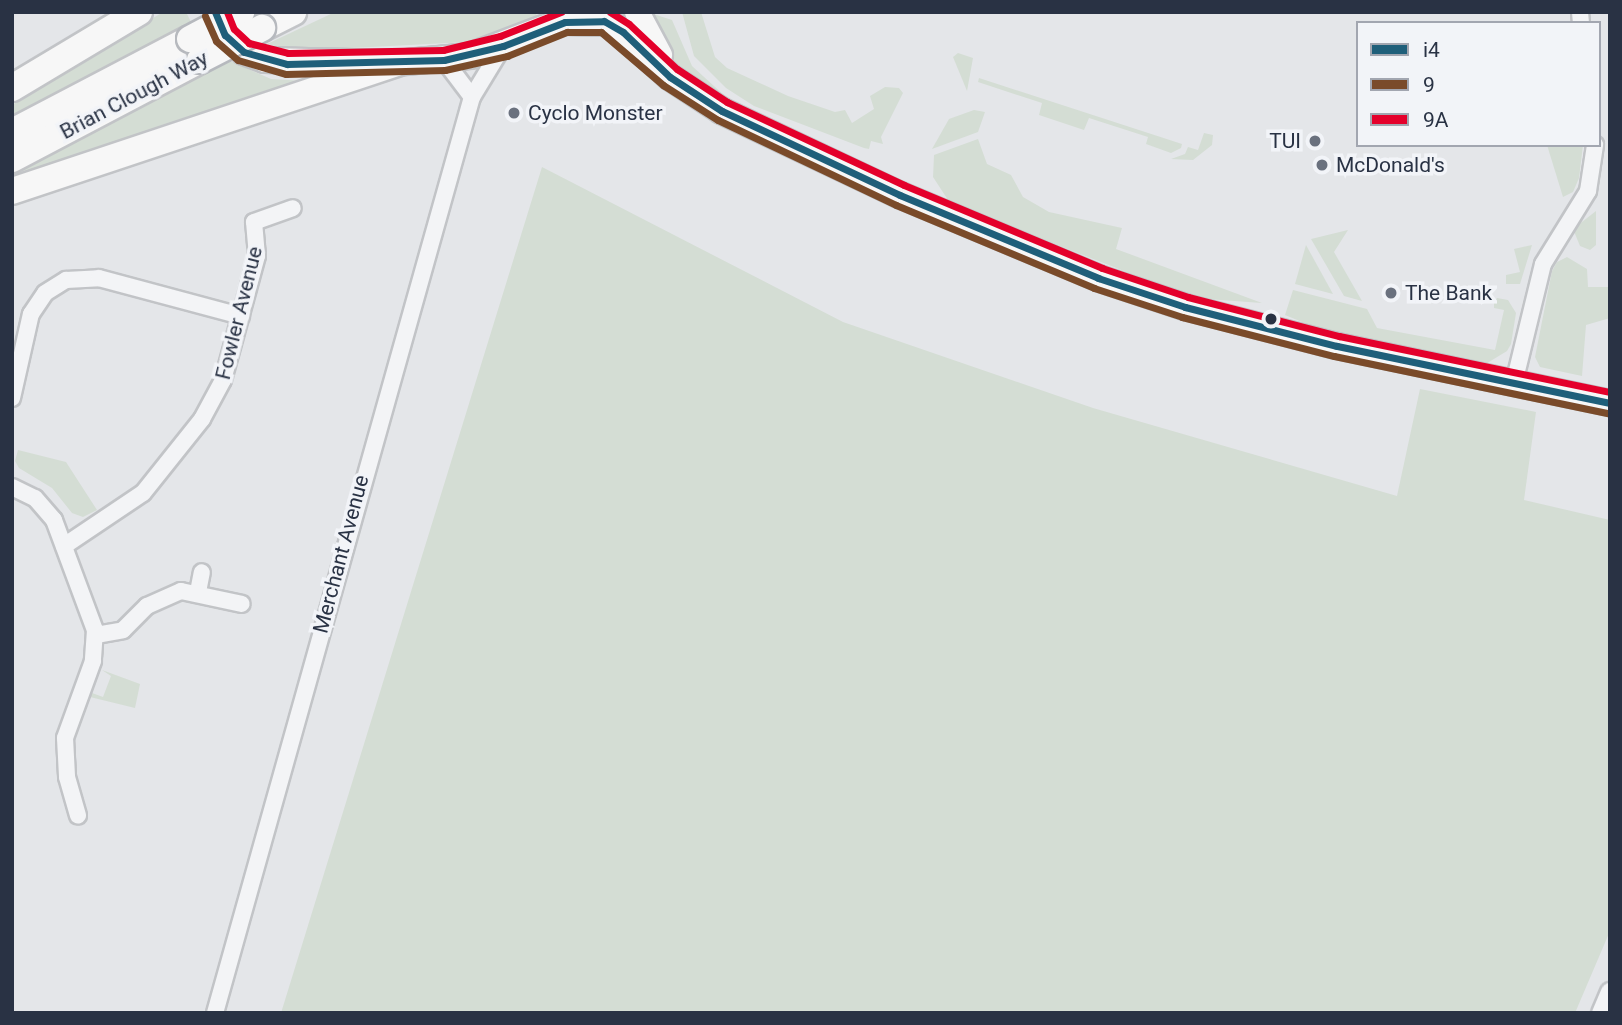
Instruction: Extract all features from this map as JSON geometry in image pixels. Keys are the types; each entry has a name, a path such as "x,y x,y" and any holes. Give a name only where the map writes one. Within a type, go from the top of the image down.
{"highway":[{"path":"12,88 139,12"},
{"name":"Brian Clough Way","path":"12,159 195,50 251,20 293,12"},
{"name":"Brian Clough Way","path":"12,132 195,50"},
{"path":"12,191 396,63"}],"main road":[{"path":"215,12 225,35 244,52 265,60 396,63 444,60 503,46 574,17 610,23 687,90 900,195 1098,278 1261,327 1610,403"},
{"path":"637,12 652,43 687,90"}],"street":[{"name":"Merchant Avenue","path":"215,1013 472,97 503,46"},
{"path":"444,60 472,97"},
{"path":"1514,383 1543,264 1588,191 1595,147"},
{"name":"Fowler Avenue","path":"64,546 113,516 161,474 214,400 241,316 258,249 254,222 293,208"},
{"path":"12,398 32,314 46,293 66,280 99,278 241,316"},
{"path":"12,487 47,510 64,546 96,635 93,662 58,726 67,777 78,815"},
{"path":"198,592 202,572"},
{"path":"96,635 123,630 151,603 181,591 198,592 242,604"},
{"path":"1601,1013 1610,992"}],"shaded area":[{"path":"163,12 186,12 191,22 12,118 12,105"},
{"path":"335,12 535,12 537,16 467,42 294,51 267,44"},
{"path":"647,12 672,20 692,66 726,97 713,93 677,66 666,53"},
{"path":"682,12 701,12 715,57 727,68 788,96 835,112 845,110 852,123 874,109 870,96 885,87 899,88 903,93 881,137 883,144 871,141 869,149 864,148 754,106 726,88 694,56"},
{"path":"958,53 973,58 967,91 953,57"},
{"path":"230,61 271,79 305,81 16,175 16,169"},
{"path":"979,78 1182,144 1181,148 1171,153 1146,144 1148,137 1089,118 1084,130 1039,115 1042,103 978,82"},
{"path":"974,110 985,112 978,132 932,149 949,119"},
{"path":"1204,133 1213,135 1212,145 1193,160 1171,159 1185,154 1188,147 1198,150"},
{"path":"978,139 987,164 1011,175 1023,197 1049,212 1122,228 1116,249 1262,303 1193,298 950,203 933,177 934,155"},
{"path":"1548,147 1583,147 1579,178 1573,192 1563,197"},
{"path":"542,167 843,322 1093,408 1397,496 1420,389 1536,412 1524,500 1610,520 1610,931 1575,1013 281,1013"},
{"path":"1596,211 1596,245 1590,250 1580,246 1573,229"},
{"path":"1348,230 1334,252 1362,301 1344,296 1311,239"},
{"path":"1306,245 1333,294 1295,284"},
{"path":"1532,245 1520,284 1506,284 1506,275 1520,272 1514,249"},
{"path":"1567,257 1587,269 1588,287 1610,287 1610,318 1586,325 1582,376 1540,367 1535,357 1552,271 1557,262"},
{"path":"1293,290 1367,309 1377,328 1495,350 1504,310 1494,308 1494,303 1497,298 1508,300 1516,313 1511,344 1507,351 1484,365 1324,331 1285,315"},
{"path":"18,450 66,462 97,510 83,517 72,513 52,488 19,468 15,461"},
{"path":"102,670 140,684 135,708 90,697 92,693 103,697 111,676"}],"transit line":[{"name":"i4","path":"215,12 225,35 244,52 287,64 444,60 503,46 565,22 604,21 623,32 670,77 722,111 900,195 1098,278 1185,307 1337,346 1610,403"},
{"name":"9A","path":"227,12 234,29 249,43 288,53 443,50 500,36 561,12"},
{"name":"9A","path":"610,12 629,24 677,69 727,102 904,185 1102,268 1188,297 1339,336 1610,392"},
{"name":"9","path":"205,16 216,41 238,60 286,74 445,70 507,56 567,32 601,32 663,85 718,120 896,205 1094,288 1182,317 1334,356 1608,413"}],"place":[{"name":"Cyclo Monster","path":"514,113"},
{"name":"TUI","path":"1315,141"},
{"name":"McDonald's","path":"1322,165"},
{"name":"The Bank","path":"1391,293"}]}
